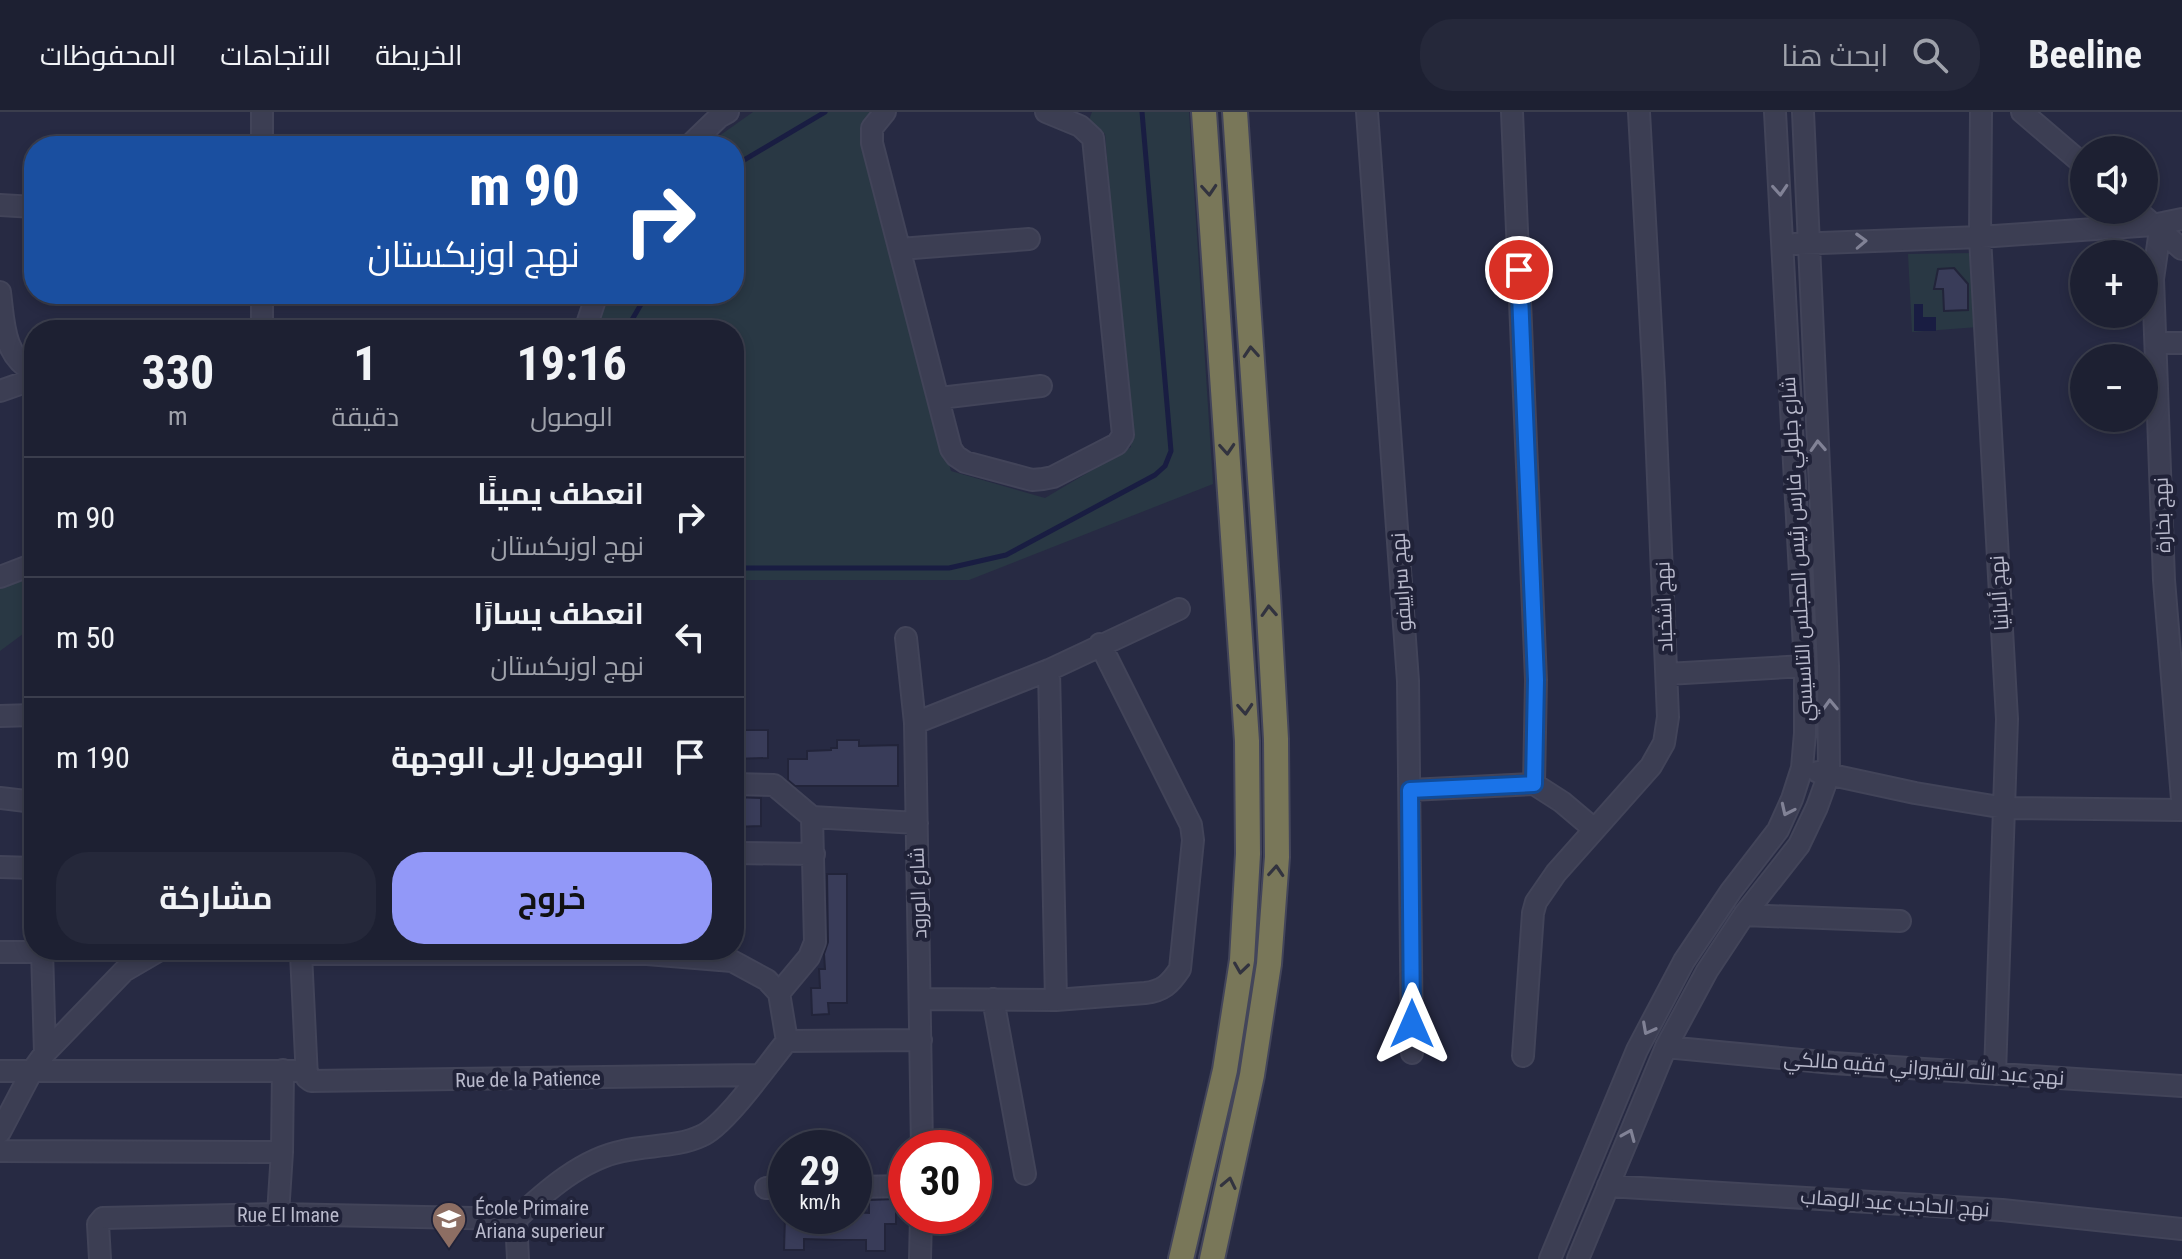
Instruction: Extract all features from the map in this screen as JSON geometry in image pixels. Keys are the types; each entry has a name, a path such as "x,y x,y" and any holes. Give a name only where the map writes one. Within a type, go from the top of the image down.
{"highway":[{"path":"1181,1259 1225,1070 1242,960 1248,854 1247,741 1204,112"},
{"path":"1212,1259 1256,1047 1269,964 1277,857 1276,739 1269,612 1235,112"}],"street":[{"path":"262,112 262,136"},
{"path":"885,112 872,128 872,143 951,449 965,462 1032,480 1043,479 1117,444 1123,435 1093,138 1080,126 1046,112"},
{"name":"نهج سراييفو","path":"1367,112 1408,681 1412,1053"},
{"path":"1512,112 1536,680 1534,784"},
{"name":"نهج اشخباد","path":"1523,1056 1536,902 1556,873 1651,766 1664,743 1668,717 1639,112"},
{"name":"شارع جلولي فارس رئيس المجلس التاسيسي","path":"1550,1259 1637,1050 1707,924 1778,830 1802,768 1805,666 1775,112"},
{"name":"شارع جلولي فارس رئيس المجلس التاسيسي","path":"1578,1259 1666,1047 1707,971 1744,915 1799,845 1829,774 1829,680 1803,112"},
{"name":"نهج ألبانيا","path":"1981,112 1980,237 2007,719 1995,1074"},
{"path":"2022,112 2070,153"},
{"path":"699,136 721,114"},
{"path":"0,205 24,206"},
{"path":"1783,245 2156,227 2182,219"},
{"path":"2152,224 2182,249"},
{"name":"نهج بخارة","path":"2156,227 2153,279 2164,580 2182,799"},
{"path":"900,249 1029,239"},
{"path":"1,300 4,334 14,357 24,364"},
{"path":"2157,343 2182,343"},
{"path":"0,391 24,383"},
{"path":"940,398 1041,386"},
{"path":"0,577 24,568"},
{"path":"915,723 1049,670 1179,609"},
{"name":"شارع الورود","path":"906,638 915,723 922,1130"},
{"path":"921,999 1056,1000 1160,991 1180,969 1193,840 1191,825 1100,644"},
{"path":"1667,674 1805,666"},
{"path":"1049,670 1056,1000"},
{"path":"0,716 24,715"},
{"path":"1802,768 1915,793 2005,808 2182,810"},
{"path":"744,784 774,785 812,817 917,823"},
{"path":"1410,790 1534,784 1594,829"},
{"path":"0,798 24,801"},
{"path":"779,993 809,957 815,942 812,817"},
{"path":"744,853 814,854"},
{"path":"0,867 24,868"},
{"path":"1744,915 1900,921"},
{"path":"0,952 24,951"},
{"path":"42,960 45,1053"},
{"path":"123,960 124,971"},
{"path":"0,1132 45,1053 124,971 143,960"},
{"path":"300,960 307,1071"},
{"path":"720,960 732,961 767,980 779,993 787,1041"},
{"path":"993,999 1025,1174"},
{"path":"518,1259 516,1219 544,1193 604,1157 702,1136 715,1128 787,1041 921,1040"},
{"name":"نهج عبد الله القيرواني فقيه مالكي","path":"1666,1047 1833,1063 2182,1086"},
{"path":"278,1214 283,1070"},
{"name":"Rue de la Patience","path":"0,1071 283,1070 307,1071 308,1080 313,1082 758,1075"},
{"path":"0,1151 282,1152"},
{"name":"نهج الحاجب عبد الوهاب","path":"1608,1186 1987,1209 2182,1229"},
{"name":"Rue El Imane","path":"100,1259 98,1224 103,1218 278,1214 516,1219"},
{"path":"920,1259 921,1234"}],"shaded area":[{"path":"753,112 875,112 862,128 951,471 1045,498 1131,447 1105,134 1089,120 1092,112 1189,112 1213,484 969,580 744,580 744,320 595,320 601,304 744,304 744,136 719,136"},
{"path":"1974,253 1978,327 1912,332 1908,254"},
{"path":"24,579 24,633 0,651 0,587"}],"water":[{"path":"1914,304 1923,304 1923,317 1936,317 1936,331 1914,331"}],"building":[{"path":"1954,268 1968,284 1968,310 1944,311 1943,289 1934,289 1938,269"},
{"path":"744,730 768,730 768,758 744,759"},
{"path":"837,740 859,740 859,746 898,745 898,786 795,786 788,780 788,759 807,759 807,751 837,748"},
{"path":"744,797 761,798 761,826 744,827"},
{"path":"827,874 847,874 847,1003 828,1003 829,1014 812,1015 811,988 820,988 819,969 825,969 824,954 828,942"},
{"path":"888,1199 885,1251 866,1251 866,1240 804,1239 804,1250 784,1250 784,1234 872,1234 872,1200"}],"waterway":[{"path":"744,160 825,112"},
{"path":"744,568 949,568 1006,555 1155,475 1165,466 1171,451 1142,112"},
{"path":"632,320 641,304"}],"place":[{"name":"École Primaire Ariana superieur","path":"449,1250"}],"route":[{"path":"1412,1024 1410,790 1534,784 1536,680 1519,270"}]}
